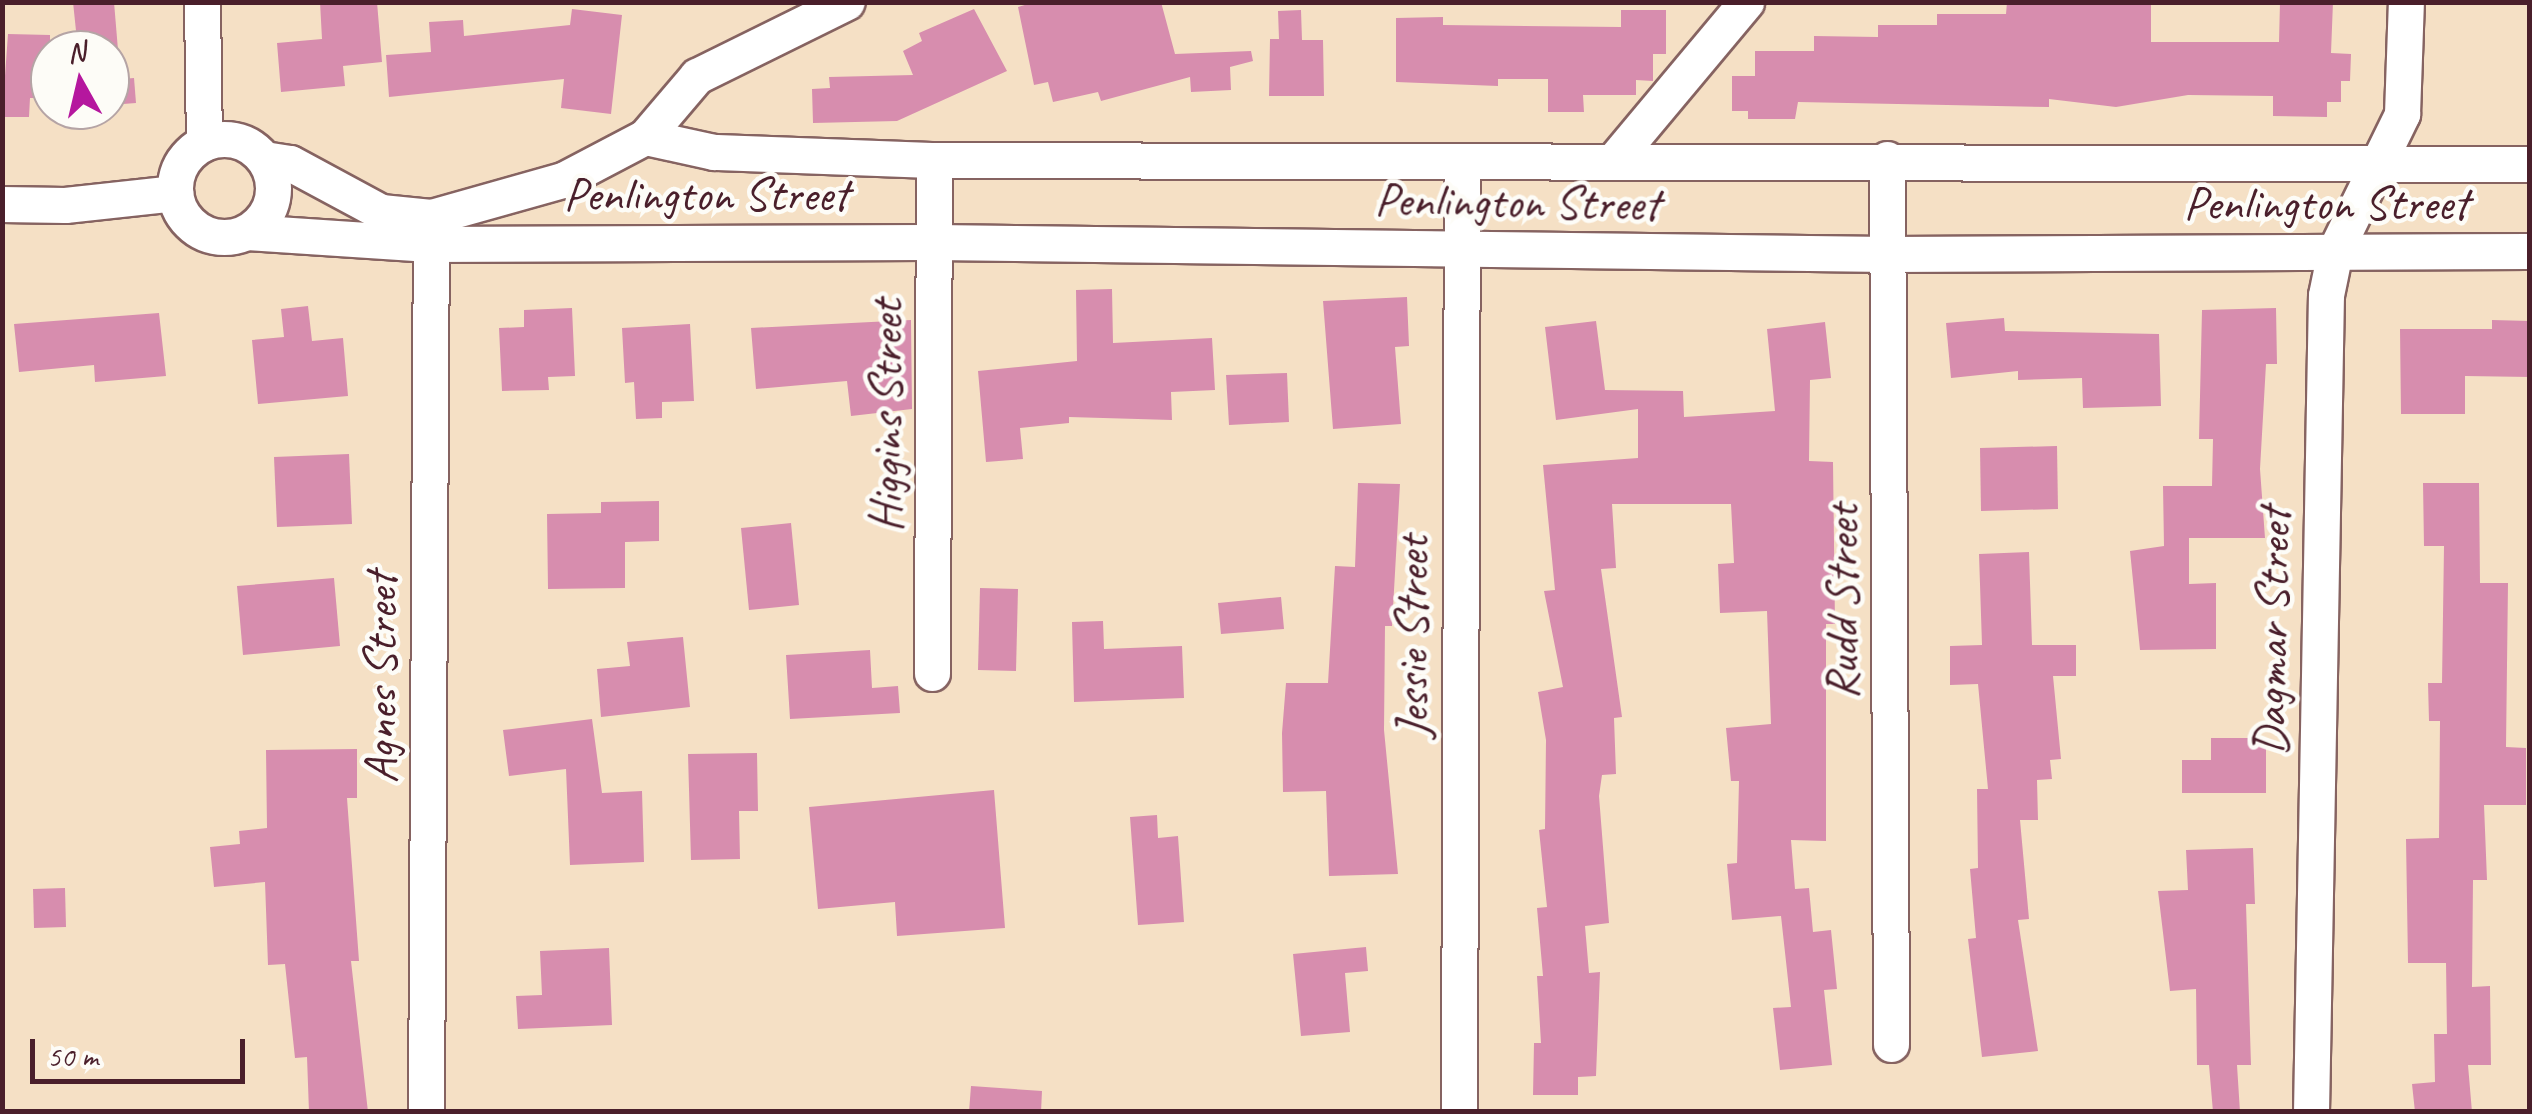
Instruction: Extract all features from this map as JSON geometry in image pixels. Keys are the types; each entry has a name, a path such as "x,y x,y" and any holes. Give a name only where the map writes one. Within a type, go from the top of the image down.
{"street":[{"path":"202,2 204,143"},
{"path":"645,137 698,76 847,2"},
{"path":"1614,160 1746,2"},
{"name":"Dagmar Street","path":"2311,1112 2326,295 2335,251 2374,163 2402,114 2406,2"},
{"name":"Penlington Street","path":"246,232 431,230 563,180 645,137 714,152 934,160 2530,164"},
{"path":"230,139 264,159 272,174 270,208 246,232 231,237 200,231 179,208 175,193 184,158 204,143 230,139"},
{"name":"Penlington Street","path":"264,159 290,163 381,212 431,230 503,243 935,242 1888,254 2530,250"},
{"name":"Higgins Street","path":"932,673 934,160"},
{"name":"Rudd Street","path":"1887,160 1891,1044"},
{"name":"Jessie Street","path":"1459,1112 1462,162"},
{"name":"Penlington Street","path":"503,243 563,180"},
{"path":"2,204 175,193"},
{"name":"Agnes Street","path":"426,1112 431,230"}],"building":[{"path":"73,2 114,2 116,30 76,30"},
{"path":"320,2 377,2 382,62 343,66 345,86 281,92 277,43 322,39"},
{"path":"1035,2 1161,2 1175,54 1251,51 1253,61 1230,67 1231,90 1191,92 1190,77 1101,101 1098,92 1053,102 1048,82 1034,85 1018,7"},
{"path":"2007,2 2151,2 2151,42 2279,42 2280,2 2333,2 2331,53 2351,54 2350,81 2341,81 2341,102 2327,102 2327,117 2273,116 2273,96 2188,95 2116,107 2049,99 2049,107 1798,102 1795,119 1748,119 1748,111 1732,111 1732,76 1755,76 1755,51 1814,51 1814,36 1878,37 1878,25 1937,25 1937,14 2006,14"},
{"path":"572,9 622,15 611,114 561,108 564,79 389,97 386,55 431,52 429,22 463,20 464,36 570,25"},
{"path":"974,9 1007,71 897,121 813,123 812,89 830,88 829,77 913,75 903,51 922,41 919,33"},
{"path":"1301,10 1302,40 1323,40 1324,96 1269,96 1270,39 1279,39 1278,11"},
{"path":"1621,10 1666,10 1666,54 1653,54 1653,81 1636,80 1636,95 1583,95 1584,112 1548,112 1548,79 1498,79 1498,86 1396,82 1396,18 1443,17 1443,25 1621,27"},
{"path":"8,34 30,35 29,117 2,117"},
{"path":"130,78 134,78 136,103 130,103"},
{"path":"1112,289 1113,343 1212,338 1215,390 1171,392 1172,420 1069,417 1069,423 1020,428 1023,459 986,462 978,371 1077,361 1076,290"},
{"path":"1407,297 1409,346 1395,347 1401,424 1333,429 1323,301"},
{"path":"308,306 312,341 343,338 348,396 258,404 252,340 284,337 281,309"},
{"path":"572,308 575,376 548,377 549,390 502,391 499,328 524,327 524,310"},
{"path":"2276,308 2277,364 2266,364 2260,469 2265,538 2189,538 2189,584 2216,583 2216,649 2140,650 2130,551 2164,546 2163,486 2212,486 2213,439 2199,439 2202,310"},
{"path":"159,313 166,376 95,382 94,365 19,372 14,324"},
{"path":"2004,318 2005,331 2159,334 2161,406 2083,408 2082,378 2018,380 2018,371 1951,378 1946,323"},
{"path":"911,320 912,409 851,416 847,381 756,389 751,328"},
{"path":"2492,320 2530,321 2530,377 2465,376 2465,414 2401,414 2400,329 2492,329"},
{"path":"1596,321 1605,390 1683,391 1684,417 1775,411 1767,329 1825,322 1831,378 1810,380 1809,461 1833,462 1835,624 1826,624 1826,841 1791,840 1795,889 1809,888 1813,932 1831,930 1837,989 1824,990 1832,1065 1780,1070 1773,1008 1791,1007 1781,916 1732,920 1727,864 1737,863 1739,781 1731,781 1726,728 1771,724 1767,611 1720,613 1718,564 1734,563 1731,504 1612,504 1616,568 1601,569 1622,717 1614,718 1616,774 1602,775 1599,796 1609,923 1585,926 1589,973 1600,972 1596,1076 1578,1077 1578,1095 1533,1095 1534,1043 1541,1043 1537,976 1543,976 1537,908 1547,907 1539,830 1545,829 1546,740 1538,692 1563,687 1544,591 1555,590 1543,465 1638,458 1638,409 1556,420 1545,327"},
{"path":"690,324 694,401 662,402 662,418 636,419 634,382 625,383 622,328"},
{"path":"1287,373 1289,422 1229,425 1226,375"},
{"path":"2057,446 2058,509 1981,511 1980,448"},
{"path":"349,454 352,524 277,527 274,457"},
{"path":"1358,483 1400,484 1392,626 1385,626 1384,730 1398,874 1329,876 1326,791 1283,792 1282,733 1286,683 1328,683 1335,566 1355,567"},
{"path":"2423,483 2479,483 2480,583 2508,583 2506,747 2526,748 2526,805 2484,805 2487,880 2473,880 2472,987 2490,986 2491,1065 2468,1065 2472,1112 2415,1112 2412,1084 2435,1082 2434,1034 2447,1034 2446,963 2408,963 2406,839 2439,838 2440,721 2429,721 2428,683 2442,683 2444,546 2424,546"},
{"path":"659,501 659,541 625,542 625,588 548,589 547,514 601,513 601,502"},
{"path":"791,523 799,605 749,610 741,528"},
{"path":"2029,552 2032,645 2076,645 2076,676 2053,676 2061,759 2050,760 2052,779 2037,780 2038,820 2020,820 2029,919 2018,920 2038,1051 1982,1057 1968,939 1976,938 1970,869 1978,868 1977,789 1988,789 1978,684 1950,685 1950,646 1982,645 1979,554"},
{"path":"334,578 340,646 243,655 237,586"},
{"path":"980,588 1018,589 1016,671 978,670"},
{"path":"1281,597 1284,629 1221,634 1218,603"},
{"path":"1103,621 1104,649 1182,646 1184,698 1074,702 1072,622"},
{"path":"683,637 690,707 601,717 597,669 630,666 627,642"},
{"path":"870,650 872,688 898,686 900,713 790,719 786,655"},
{"path":"592,719 602,793 642,791 644,862 570,865 566,769 509,776 503,730"},
{"path":"2211,738 2266,738 2266,793 2182,793 2182,760 2211,760"},
{"path":"357,749 357,798 347,798 359,961 351,961 368,1112 309,1112 307,1057 295,1058 285,964 268,965 265,882 214,887 210,847 240,844 239,831 267,828 266,750"},
{"path":"757,753 758,811 739,811 740,859 691,860 688,754"},
{"path":"994,790 1005,928 897,936 895,902 818,909 809,807"},
{"path":"1157,815 1158,838 1178,836 1184,922 1138,925 1130,817"},
{"path":"2253,848 2255,904 2246,904 2251,1065 2237,1065 2240,1112 2213,1112 2209,1065 2197,1065 2196,989 2170,991 2158,891 2188,890 2186,850"},
{"path":"65,888 66,927 34,928 33,889"},
{"path":"1366,947 1368,971 1345,973 1350,1032 1301,1036 1293,954"},
{"path":"609,948 612,1025 518,1029 516,996 542,995 540,951"},
{"path":"971,1086 1042,1091 1041,1112 969,1112"}]}
